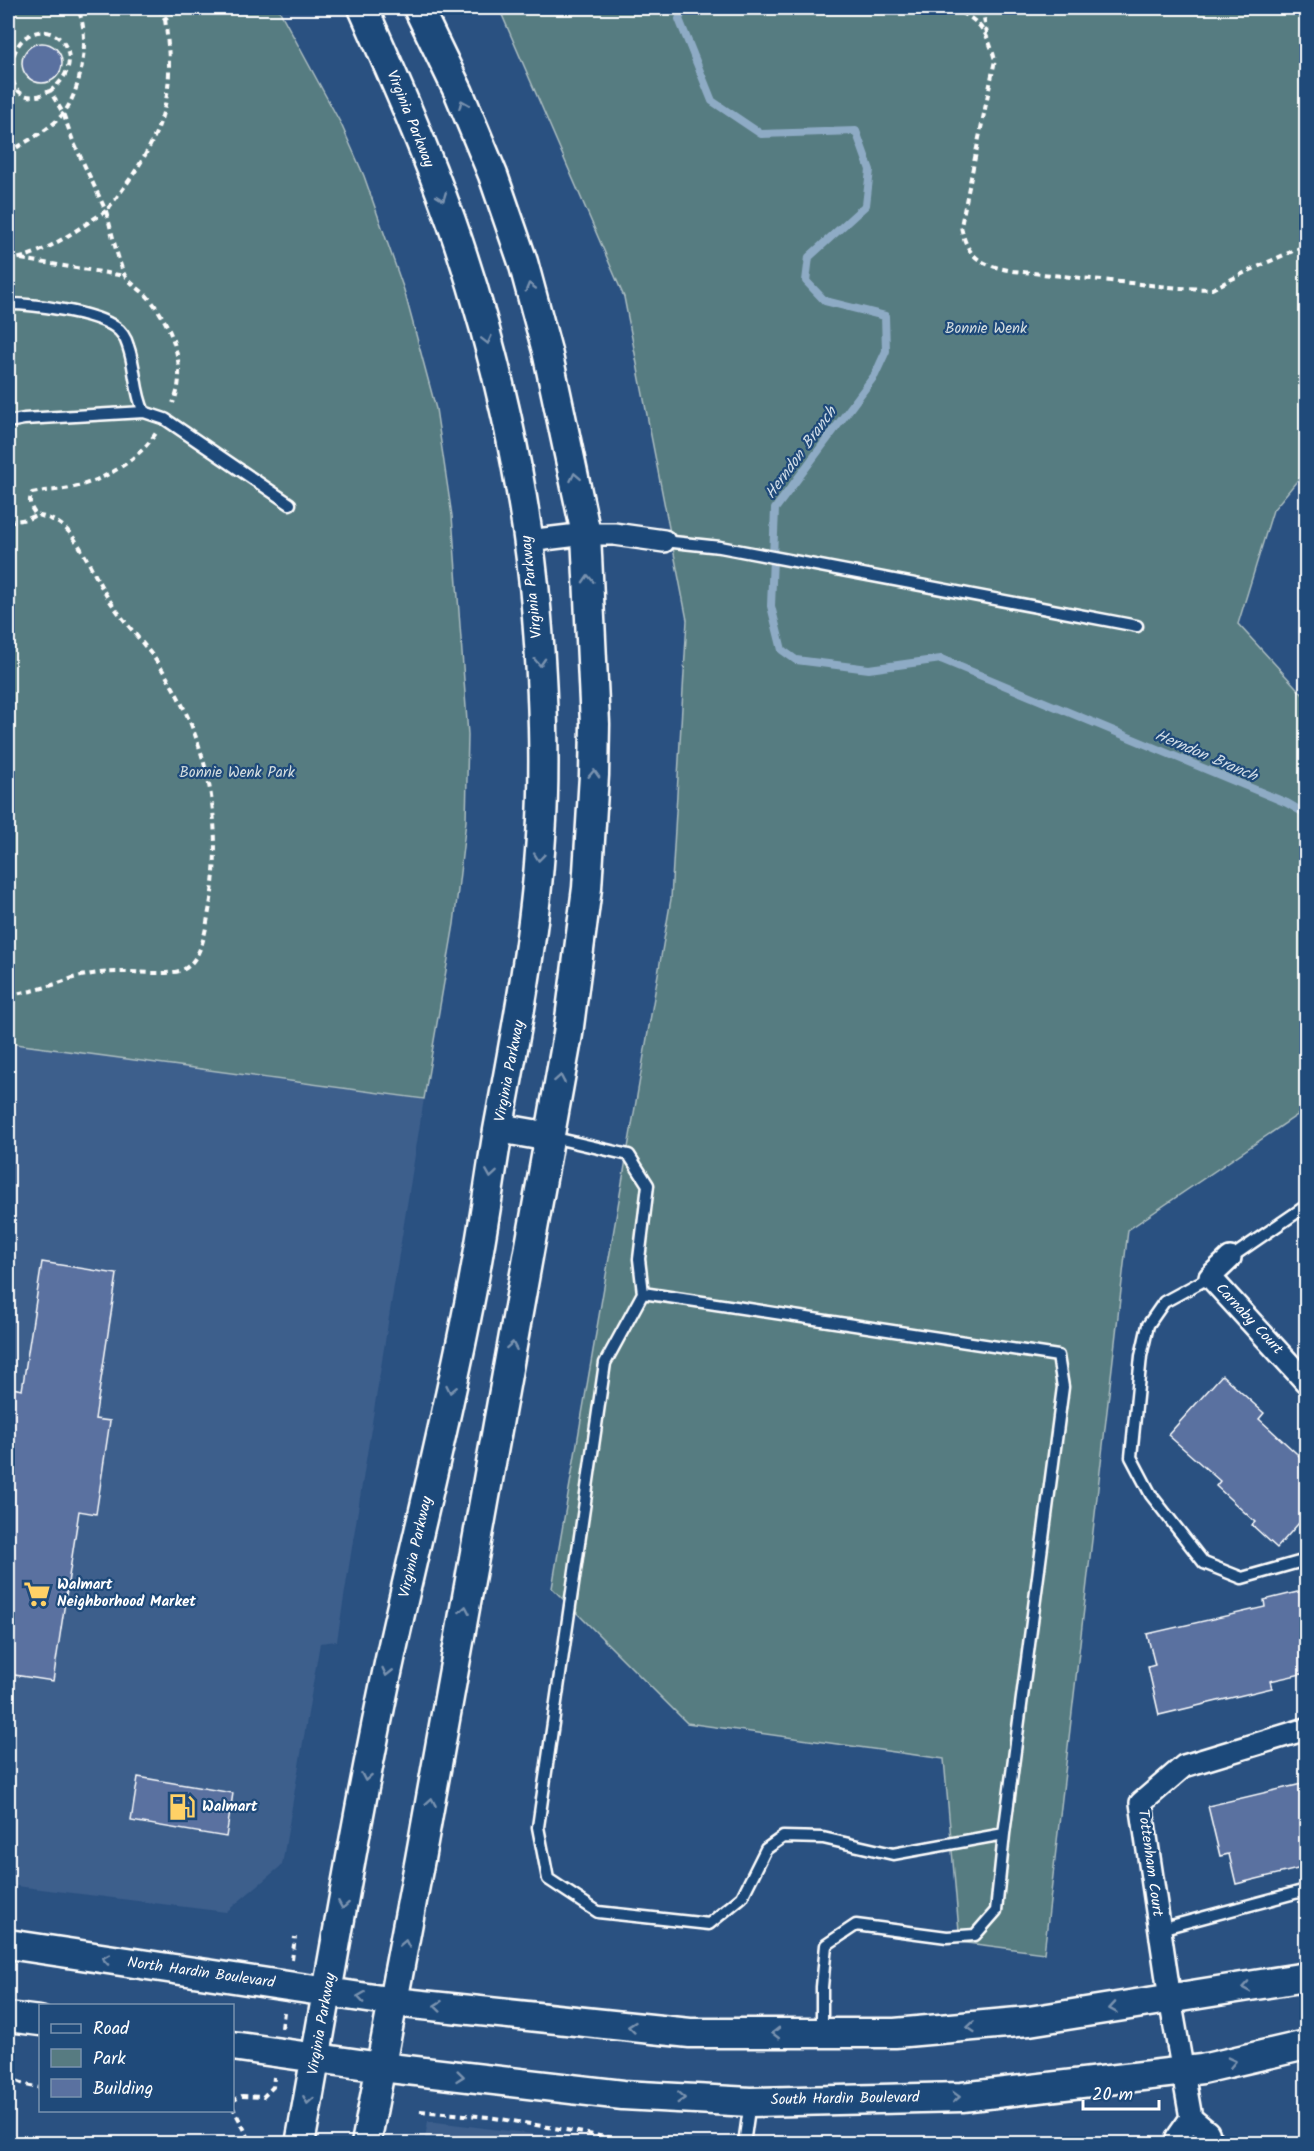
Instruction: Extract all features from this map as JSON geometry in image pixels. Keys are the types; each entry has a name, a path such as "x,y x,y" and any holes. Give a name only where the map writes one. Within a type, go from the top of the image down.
{"main road":[{"name":"Virginia Parkway","path":"300,2144 376,1720 428,1499 468,1311 520,1013 541,839 543,788 543,715 537,614 520,479 488,343 452,225 418,137 363,8"},
{"path":"366,2144 394,2002 550,1137 572,1001 587,888 595,724 586,534 547,351 523,262 493,175 459,93 418,8"},
{"path":"499,1128 550,1137"},
{"name":"North Hardin Boulevard","path":"8,1944 394,2002"},
{"path":"394,2002 690,2033 895,2033 1029,2022 1306,1977"},
{"path":"8,2017 39,2021"},
{"name":"South Hardin Boulevard","path":"381,2067 623,2095 750,2102 962,2097 1202,2069 1306,2045"},
{"path":"234,2046 316,2056 381,2067"}],"street":[{"path":"528,541 586,534 614,534 664,541"},
{"name":"Carnaby Court","path":"1230,1258 1210,1277 1306,1382"},
{"name":"Tottenham Court","path":"1191,2118 1170,1999 1141,1803 1184,1766 1306,1730"},
{"path":"1177,2144 1177,2138 1191,2118 1208,2132 1210,2144"}],"lane":[{"path":"8,304 82,315 103,320 118,328 127,342 134,363 137,399 144,412"},
{"path":"8,422 24,419 144,412 165,419 290,504"},
{"path":"664,541 720,547 1137,626"},
{"path":"550,1137 629,1155 648,1185 639,1259 643,1293 605,1363 538,1827 548,1879 597,1912 709,1924 742,1897 766,1849 783,1837 823,1838 893,1854 1004,1834"},
{"path":"1230,1258 1306,1206"},
{"path":"1210,1277 1164,1302 1148,1325 1141,1356 1131,1457 1151,1495 1204,1563 1242,1578 1306,1560"},
{"path":"643,1293 1058,1356 1063,1387 1004,1834 996,1911 975,1935 947,1936 856,1925 826,1946 822,1987 822,2034"},
{"path":"1160,1929 1306,1890"},
{"path":"744,2144 750,2102"}],"path":[{"path":"8,153 49,128 63,113 77,85 85,49 80,13 77,8"},
{"path":"8,260 21,258 52,244 106,211 131,180 153,144 165,106 169,67 165,19 158,8"},
{"path":"165,19 177,8"},
{"path":"952,8 980,26 988,37"},
{"path":"982,8 994,60 961,226 963,239 978,260 990,267 1013,271 1179,288 1212,289 1306,245"},
{"path":"47,33 64,41 69,56 68,71 61,83 50,91 36,97 22,93 12,82 10,65 16,49 26,37 47,33"},
{"path":"8,994 27,993 96,973 184,970 193,961 200,948 206,927 214,877 215,822 211,786 194,731 152,656 109,599 68,530 54,520 36,515 30,507 29,498 32,493 74,487 102,477 144,448 165,419 175,400 178,387 175,346 160,313 148,297 125,276 106,211 73,141 63,113 50,91"},
{"path":"21,258 125,276"},
{"path":"8,522 28,519 36,515"},
{"path":"234,2100 243,2096 263,2097 273,2087 295,1937"},
{"path":"8,2078 39,2088"},
{"path":"234,2110 252,2144"},
{"path":"420,2111 489,2117 618,2139 687,2144"}],"shaded area":[{"path":"8,1043 424,1099 337,1641 320,1643 282,1865 226,1912 8,1885"},
{"path":"428,2121 607,2143 424,2143"}],"green space":[{"name":"Bonnie Wenk Park","path":"8,8 278,8 341,124 364,176 404,290 436,409 452,516 468,735 466,821 454,924 424,1099 8,1043"},
{"name":"Bonnie Wenk","path":"499,8 1306,8 1306,470 1273,510 1238,624 1306,698 1306,1109 1128,1230 1044,1953 960,1942 944,1759 687,1723 552,1588 671,899 687,620 624,297"}],"building":[{"path":"42,43 56,49 62,63 56,77 42,83 28,77 22,63 28,49"},
{"name":"Walmart Neighborhood Market","path":"42,1262 117,1274 95,1419 110,1421 96,1514 79,1511 53,1681 8,1674 8,1387 22,1390"},
{"path":"1222,1375 1264,1413 1259,1419 1306,1462 1306,1515 1277,1548 1252,1525 1255,1522 1216,1486 1220,1481 1168,1435"},
{"path":"1306,1590 1306,1673 1270,1681 1272,1688 1159,1715 1148,1667 1155,1665 1147,1634 1265,1607 1264,1600"},
{"name":"Walmart","path":"138,1777 233,1793 226,1837 131,1821"},
{"path":"1306,1783 1306,1867 1236,1884 1229,1854 1220,1856 1208,1806"}],"waterway":[{"name":"Herndon Branch","path":"684,8 679,19 712,101 761,134 856,131 870,170 866,205 809,257 806,281 825,301 885,316 886,351 875,375 775,509 771,606 782,650 796,660 869,669 941,659 1287,803 1306,814"}],"place":[{"name":"Walmart Neighborhood Market","path":"37,1594"},
{"name":"Walmart","path":"182,1807"}]}
